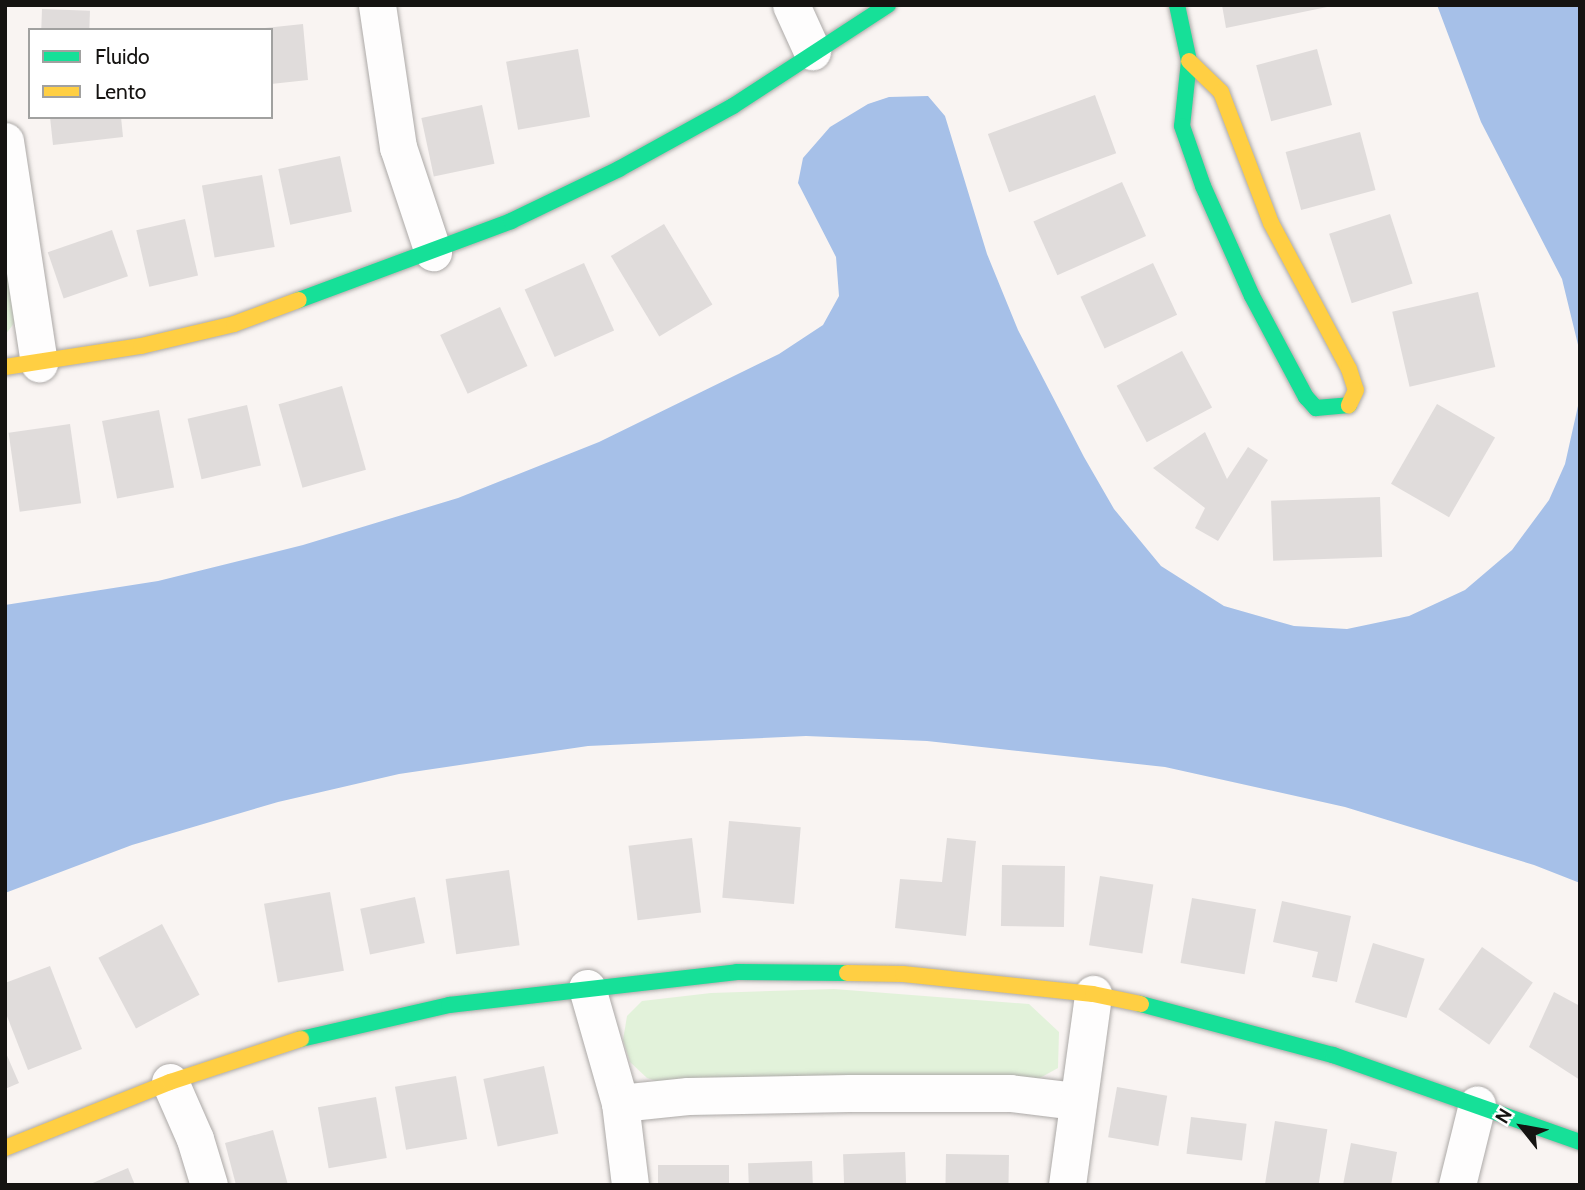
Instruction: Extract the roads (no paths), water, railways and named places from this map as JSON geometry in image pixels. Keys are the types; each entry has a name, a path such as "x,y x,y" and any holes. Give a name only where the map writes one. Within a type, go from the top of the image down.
{"street":[{"path":"377,5 398,147 433,252"},
{"path":"791,5 812,51"},
{"path":"5,141 22,365 141,346 234,324 433,252 618,169 733,106 812,51 888,5"},
{"path":"1177,5 1189,61 1182,126 1203,186 1252,296 1307,397 1316,408 1344,409 1352,403 1356,390 1349,369 1271,223 1222,92 1189,61"},
{"path":"5,1148 170,1082 308,1037 449,1005 737,972 903,974 1094,994 1214,1020 1477,1104 1580,1142"},
{"path":"587,988 620,1103 631,1185"},
{"path":"1067,1185 1075,1101 1094,994"},
{"path":"170,1082 195,1139 209,1185"},
{"path":"620,1103 688,1096 850,1093 1010,1093 1075,1101"},
{"path":"1457,1185 1477,1104"}],"water":[{"path":"1437,5 1580,5 1580,353 1562,279 1481,122"},
{"path":"928,96 945,116 987,254 1018,330 1114,509 1161,566 1224,606 1294,626 1347,629 1409,616 1465,590 1512,550 1549,500 1565,464 1580,397 1580,883 1534,865 1345,807 1165,767 927,741 806,736 588,746 399,774 278,802 132,845 5,893 5,605 158,581 303,545 458,498 599,442 779,354 823,325 839,296 836,257 798,183 803,158 830,127 868,104 889,97"}]}
